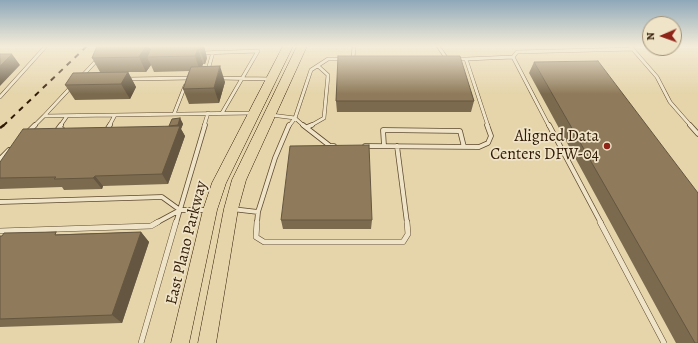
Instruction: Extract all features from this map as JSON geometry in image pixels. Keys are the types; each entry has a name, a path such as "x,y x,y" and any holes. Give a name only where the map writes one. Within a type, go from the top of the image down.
{"main road":[{"name":"East Plano Parkway","path":"180,343 210,210 223,173 280,62"},
{"path":"207,343 231,209 239,180 268,115 294,62"},
{"path":"253,113 268,115"},
{"path":"210,210 231,209"}],"lane":[{"path":"0,97 32,62"},
{"path":"78,80 95,62"},
{"path":"207,72 210,62"},
{"path":"222,113 252,62"},
{"path":"324,62 311,70 295,118 289,125 275,158 258,212 256,237 264,242 403,242 408,234 397,146"},
{"path":"361,146 479,147 488,143 491,136 467,62"},
{"path":"516,62 664,343"},
{"path":"645,62 657,77 670,102 698,134"},
{"path":"307,127 324,118 328,76 318,66"},
{"path":"174,114 188,78"},
{"path":"125,80 199,78"},
{"path":"212,78 271,79"},
{"path":"22,138 73,85"},
{"path":"141,343 180,210 183,192 208,113"},
{"path":"44,116 253,113"},
{"path":"108,128 115,115"},
{"path":"268,115 295,118 330,146 338,146"},
{"path":"66,129 58,129 68,116"},
{"path":"101,128 116,128"},
{"path":"384,146 383,130 391,130 460,131 464,147"},
{"path":"0,159 11,148"},
{"path":"0,202 162,197 180,210"},
{"path":"231,209 258,212"},
{"path":"0,231 151,226 180,210 210,210"}],"building":[{"path":"338,62 462,62 474,101 336,101"},
{"name":"Aligned Data Centers DFW-04","path":"534,62 599,62 698,193 698,343 695,343"},
{"path":"220,66 214,88 183,89 191,67"},
{"path":"128,72 121,84 65,85 73,73"},
{"path":"180,118 178,125 169,126 172,119"},
{"path":"180,126 162,174 54,179 56,177 0,178 0,162 23,129"},
{"path":"369,145 372,220 281,220 290,146"},
{"path":"56,232 55,235 141,232 112,315 0,319 0,236 4,233"}],"railway":[{"path":"3,126 70,62"},
{"path":"0,128 4,125"}],"place":[{"name":"Aligned Data Centers DFW-04","path":"607,146"}]}
